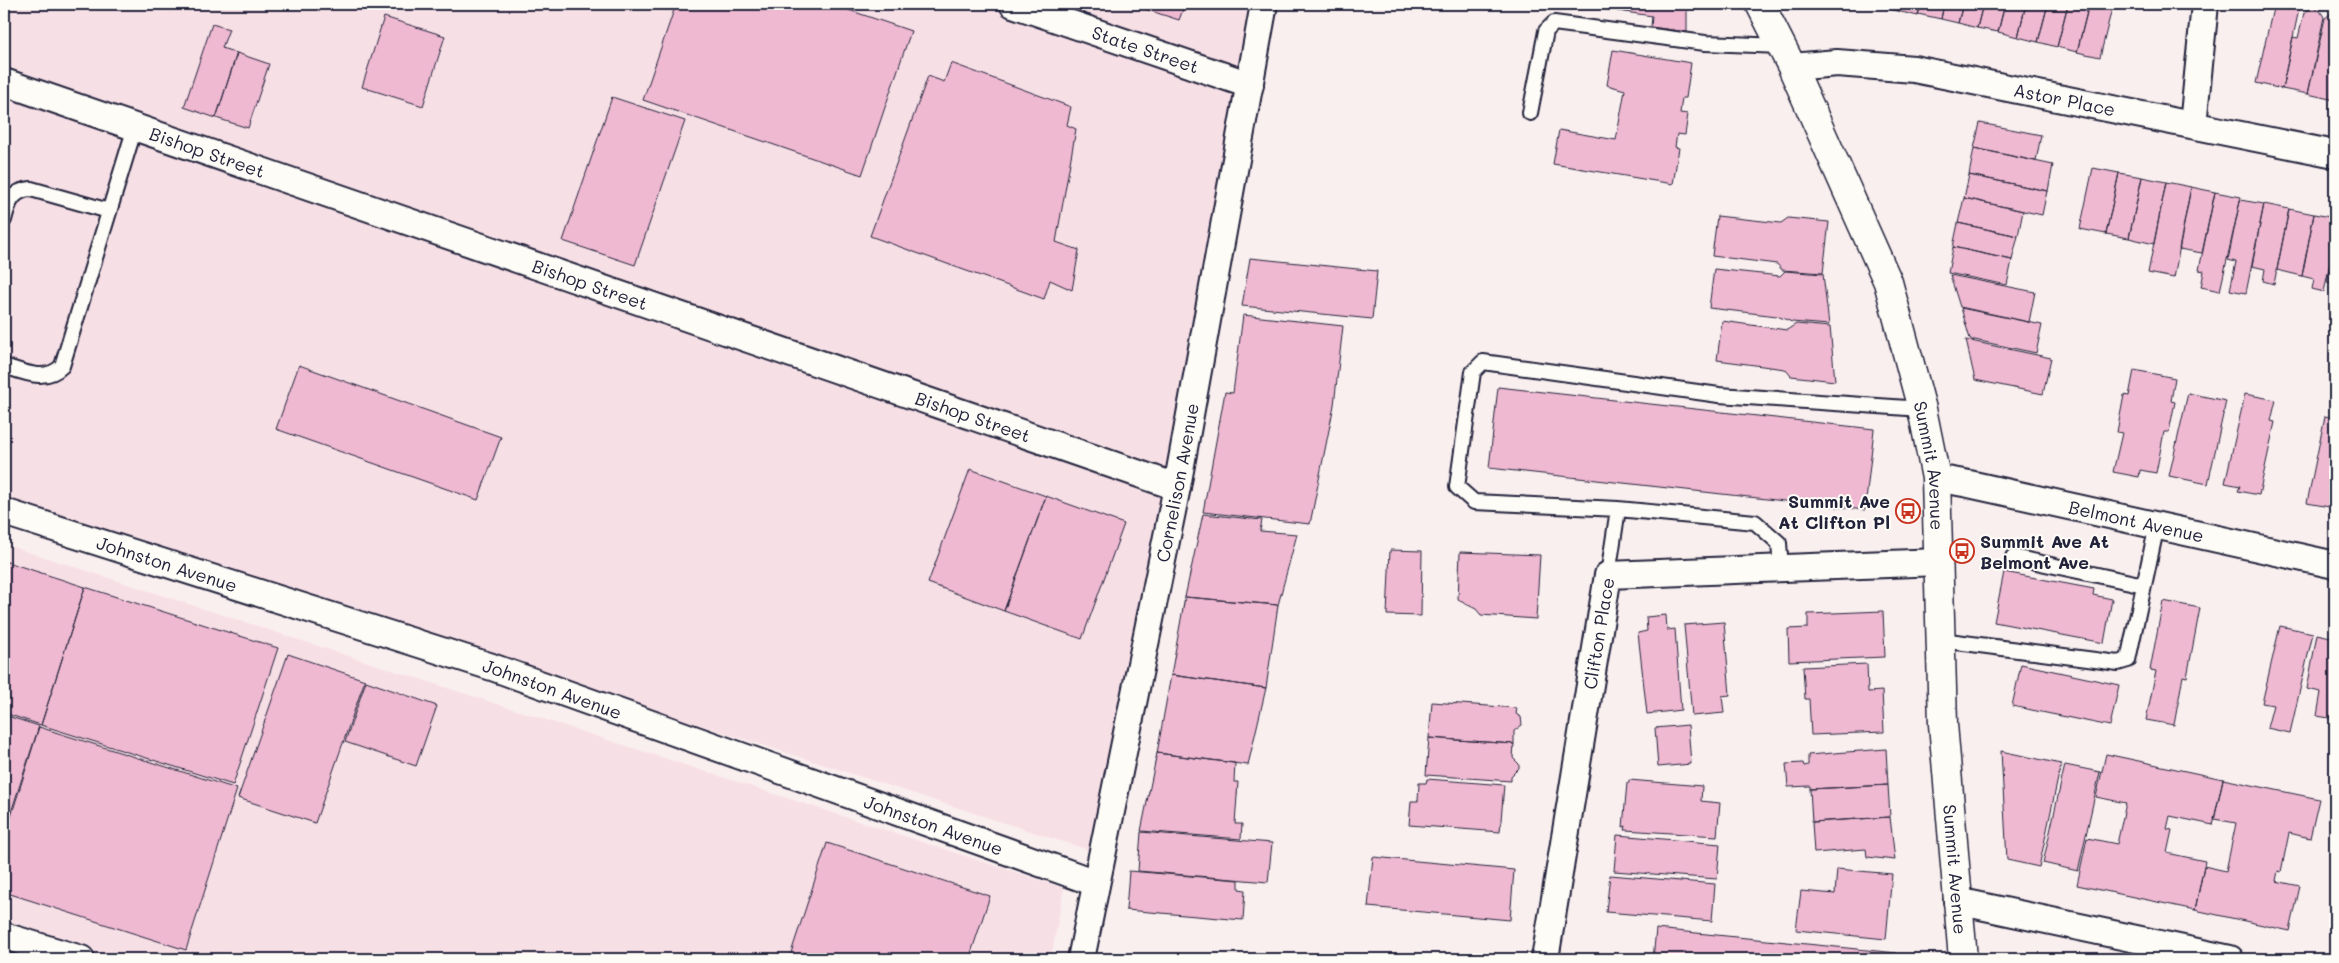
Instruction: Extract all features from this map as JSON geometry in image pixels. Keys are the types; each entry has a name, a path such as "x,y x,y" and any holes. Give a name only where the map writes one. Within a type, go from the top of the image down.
{"main road":[{"name":"Summit Avenue","path":"1760,4 1786,56 1888,282 1922,409 1936,478 1943,724 1963,959"}],"street":[{"name":"State Street","path":"1013,4 1250,85"},
{"name":"Cornelison Avenue","path":"1081,959 1178,488 1264,4"},
{"path":"2192,125 2205,4"},
{"name":"Astor Place","path":"1786,56 1837,63 1914,69 2335,154"},
{"name":"Bishop Street","path":"4,82 1178,488"},
{"name":"Belmont Avenue","path":"1936,478 2335,565"},
{"name":"Johnston Avenue","path":"4,512 492,667 1096,883"},
{"name":"Clifton Place","path":"1545,959 1608,576 1939,562"},
{"path":"1957,901 2230,959"},
{"path":"4,936 81,959"}],"lane":[{"path":"1530,113 1546,31 1554,24 1704,43 1786,56"},
{"path":"4,366 38,376 48,376 62,366 135,127"},
{"path":"4,220 12,197 23,190 31,189 109,211"},
{"path":"1782,568 1779,543 1754,522 1618,510 1474,502 1457,487 1473,372 1483,362 1718,396 1922,409"},
{"path":"1608,576 1618,510"},
{"path":"1941,640 2118,663 2128,660 2157,525"},
{"path":"2013,557 2144,585"}],"shaded area":[{"path":"4,4 1249,4 1098,853 4,501"},
{"path":"4,544 1064,888 1051,959 4,959"}],"building":[{"path":"676,4 831,4 911,31 862,175 643,100"},
{"path":"1129,4 1185,4 1179,20"},
{"path":"1570,4 1687,4 1687,32 1651,27 1652,16"},
{"path":"1879,4 1898,4 1897,11 1879,6"},
{"path":"1898,4 1921,4 1918,16 1897,11"},
{"path":"1921,4 1944,4 1941,19 1918,14"},
{"path":"1944,4 1963,4 1958,23 1941,19"},
{"path":"1963,4 1983,4 1977,28 1958,23"},
{"path":"1983,4 2005,4 1998,32 1977,28"},
{"path":"2005,4 2026,4 2018,37 1998,32"},
{"path":"2026,4 2048,4 2038,42 2018,37"},
{"path":"2048,4 2068,4 2057,47 2038,42"},
{"path":"2068,4 2089,4 2077,52 2057,47"},
{"path":"2089,4 2113,4 2100,57 2077,52"},
{"path":"2274,4 2299,9 2282,89 2256,83"},
{"path":"2312,7 2319,9 2324,17 2308,94 2282,89 2293,37 2298,38 2304,13"},
{"path":"2333,12 2335,13 2334,100 2308,94 2325,18"},
{"path":"384,17 445,36 423,106 362,87"},
{"path":"212,24 229,29 222,48 237,53 216,118 184,107"},
{"path":"1613,50 1691,63 1686,98 1682,98 1680,113 1688,114 1685,135 1677,134 1675,147 1679,148 1673,184 1553,164 1559,130 1616,140 1625,90 1607,85"},
{"path":"237,53 269,64 248,128 216,118"},
{"path":"951,63 1071,107 1067,125 1076,129 1056,242 1079,250 1072,290 1050,280 1044,299 870,236 928,76 944,82"},
{"path":"612,97 685,121 635,265 563,241"},
{"path":"1980,123 2041,135 2036,161 1974,148"},
{"path":"1974,148 2053,165 2048,191 1969,175"},
{"path":"2093,168 2119,173 2106,234 2080,229"},
{"path":"2119,173 2142,177 2129,238 2106,234"},
{"path":"1969,175 2047,191 2042,215 1964,198"},
{"path":"2142,177 2166,182 2154,244 2129,238"},
{"path":"2166,182 2191,187 2174,278 2148,273"},
{"path":"2191,187 2215,192 2202,253 2179,249"},
{"path":"2215,192 2241,197 2220,291 2201,287 2204,271 2199,270"},
{"path":"1964,198 2023,211 2018,236 1958,223"},
{"path":"2240,200 2264,204 2246,293 2230,290 2236,262 2228,260"},
{"path":"2264,204 2289,209 2274,284 2263,281 2265,269 2252,266"},
{"path":"2289,209 2314,214 2302,276 2277,270"},
{"path":"2314,214 2335,218 2335,239 2324,292 2312,289 2314,279 2302,276"},
{"path":"1717,216 1781,223 1788,218 1829,222 1823,273 1782,270 1777,264 1712,256"},
{"path":"1958,223 2018,236 2012,260 1953,247"},
{"path":"2335,239 2335,283 2327,282"},
{"path":"1953,247 2012,260 2007,285 1948,273"},
{"path":"1250,258 1377,271 1372,319 1242,306"},
{"path":"1714,269 1780,276 1785,271 1823,274 1829,325 1792,322 1777,316 1709,308"},
{"path":"1950,275 2035,292 2029,322 1960,307"},
{"path":"1961,308 2042,325 2036,353 1970,339"},
{"path":"1243,315 1343,326 1334,405 1310,524 1203,512 1225,392 1233,393"},
{"path":"1722,321 1787,330 1796,324 1830,327 1835,381 1791,376 1785,369 1717,360"},
{"path":"1966,340 2051,358 2043,394 1975,380"},
{"path":"299,365 501,437 478,500 276,429"},
{"path":"2134,370 2175,378 2171,401 2175,402 2169,432 2164,432 2156,473 2140,470 2139,477 2113,472 2122,433 2117,432 2124,395 2129,396"},
{"path":"1498,387 1874,429 1865,510 1489,468"},
{"path":"2188,393 2226,401 2208,484 2169,476"},
{"path":"2245,394 2276,400 2271,421 2275,422 2259,495 2238,491 2240,486 2225,483"},
{"path":"2325,416 2335,418 2335,508 2307,503"},
{"path":"970,469 1046,496 1004,611 928,583"},
{"path":"1046,496 1124,524 1082,639 1004,611"},
{"path":"1203,514 1262,520 1260,531 1297,534 1278,605 1185,597"},
{"path":"1390,550 1422,551 1421,616 1387,615"},
{"path":"1460,552 1540,555 1536,619 1481,615 1476,609 1458,600"},
{"path":"4,561 85,587 41,725 4,713"},
{"path":"2004,572 2094,589 2093,595 2112,599 2104,643 1994,622"},
{"path":"85,587 278,648 233,785 41,725"},
{"path":"1185,597 1278,605 1266,688 1171,675"},
{"path":"2163,601 2200,608 2187,677 2183,676 2174,725 2146,720 2156,671 2150,670"},
{"path":"1883,611 1885,657 1789,661 1788,629 1808,628 1808,614"},
{"path":"1666,615 1667,630 1675,629 1681,710 1647,714 1638,633 1647,631 1646,617"},
{"path":"1724,622 1730,695 1722,696 1724,713 1692,716 1684,625"},
{"path":"2280,626 2313,633 2290,733 2267,728 2273,705 2262,703"},
{"path":"2317,634 2335,638 2335,719 2317,716 2321,692 2307,689"},
{"path":"288,654 365,680 315,823 238,798"},
{"path":"1867,664 1868,692 1882,691 1884,732 1811,735 1809,699 1805,699 1803,667"},
{"path":"2021,664 2119,685 2110,726 2012,706"},
{"path":"1171,675 1266,688 1248,765 1157,753"},
{"path":"366,681 437,706 416,766 345,742"},
{"path":"1432,702 1517,708 1516,714 1521,717 1522,725 1514,731 1514,744 1429,738"},
{"path":"4,715 39,726 4,834"},
{"path":"1688,725 1691,764 1658,767 1655,728"},
{"path":"39,727 237,789 186,950 4,892 4,839"},
{"path":"1429,738 1514,744 1513,758 1519,764 1519,768 1511,776 1511,781 1426,775"},
{"path":"1886,749 1888,785 1810,789 1810,786 1788,787 1786,764 1803,763 1804,766 1808,765 1808,755"},
{"path":"2001,751 2061,764 2039,867 2007,860"},
{"path":"1157,753 1235,763 1234,782 1238,782 1235,824 1242,824 1241,839 1141,831"},
{"path":"2106,754 2223,779 2213,825 2170,816 2167,829 2172,830 2167,853 2205,861 2195,910 2077,885 2087,838 2117,844 2126,803 2096,797"},
{"path":"2065,765 2100,772 2078,871 2043,863"},
{"path":"1427,779 1504,785 1500,832 1409,825 1411,801 1418,801 1419,783 1426,783"},
{"path":"2223,779 2319,799 2310,838 2289,833 2281,872 2278,871 2276,881 2300,886 2290,931 2195,910 2204,866 2226,871 2236,823 2214,819"},
{"path":"1629,780 1702,786 1701,801 1720,803 1717,836 1625,830 1626,826 1623,827 1627,783 1629,783"},
{"path":"1888,785 1890,817 1812,822 1810,789"},
{"path":"1890,817 1895,860 1867,857 1866,849 1814,853 1812,822"},
{"path":"1141,832 1272,843 1268,882 1138,871"},
{"path":"1617,835 1720,844 1717,879 1614,871"},
{"path":"827,843 990,896 969,959 789,959"},
{"path":"1373,857 1514,870 1510,920 1368,907"},
{"path":"1837,869 1892,874 1886,939 1796,930 1801,891 1835,894"},
{"path":"1129,871 1239,880 1239,889 1245,890 1243,920 1126,910"},
{"path":"1610,875 1715,884 1712,921 1606,912"},
{"path":"1656,929 1897,953 1897,959 1653,959"}],"place":[{"name":"Summit Ave At Clifton Pl","path":"1908,511"},
{"name":"Summit Ave At Belmont Ave","path":"1962,551"}]}
